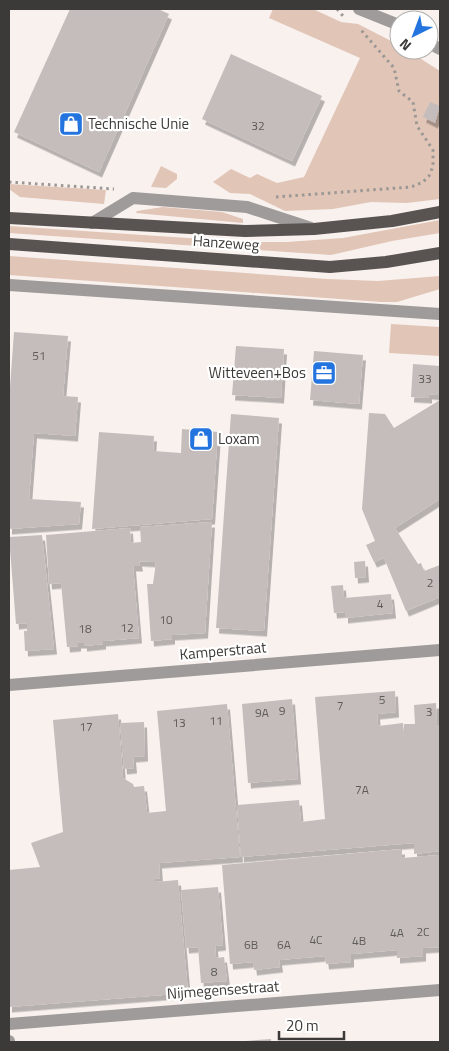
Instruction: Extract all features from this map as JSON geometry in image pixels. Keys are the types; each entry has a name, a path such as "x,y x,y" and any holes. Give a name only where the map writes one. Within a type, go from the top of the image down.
{"main road":[{"name":"Hanzeweg","path":"11,217 245,231 314,229 392,221 440,212"},
{"name":"Hanzeweg","path":"9,244 330,267 386,262 440,253"}],"street":[{"path":"359,9 389,22"},
{"path":"92,223 133,198"},
{"name":"Hanzeweg","path":"133,198 247,207 314,229"},
{"path":"9,285 440,314"},
{"name":"Kamperstraat","path":"9,685 440,650"},
{"name":"Nijmegensestraat","path":"9,1024 440,990"}],"path":[{"path":"336,9 346,19"},
{"path":"247,207 263,197 411,187 423,182 428,176 433,166 433,150 417,126 412,102 399,90 394,68 386,56 356,27"},
{"path":"9,182 113,189 133,198"}],"shaded area":[{"path":"273,9 313,9 341,22 358,24 389,40 389,60 423,60 440,71 440,199 407,203 371,202 333,209 285,211 250,194 230,193 213,182 231,169 250,178 257,174 277,183 304,177 360,58 269,18"},
{"path":"161,166 177,174 177,179 166,188 151,187"},
{"path":"9,184 106,190 104,204 20,197 9,189"},
{"path":"163,207 222,212 243,219 243,223 136,213 137,211"},
{"path":"440,220 440,233 392,241 331,255 9,233 9,226 247,242 287,242 343,238"},
{"path":"9,256 327,279 378,281 440,276 440,289 397,302 381,302 9,275"},
{"path":"391,324 440,327 440,356 389,353"}],"building":[{"path":"70,9 158,9 169,14 99,172 14,132"},
{"path":"231,54 322,96 292,161 202,119"},
{"path":"430,102 440,106 435,123 423,117"},
{"path":"14,332 68,336 63,396 78,397 75,436 34,433 29,499 81,502 79,524 9,529 9,401"},
{"path":"236,346 284,349 281,398 232,395"},
{"path":"314,351 363,355 359,404 310,400"},
{"path":"413,364 440,366 439,395 429,394 429,398 411,397"},
{"path":"440,400 440,499 395,528 418,564 421,563 424,571 440,565 440,597 406,611 384,558 374,562 366,545 375,541 362,509 369,413 385,414 394,428"},
{"path":"231,414 279,418 264,631 216,628"},
{"path":"182,429 218,432 212,519 92,529 99,432 154,436 153,451 181,453"},
{"path":"212,522 205,633 172,635 172,639 151,641 147,584 153,584 156,562 139,561 140,566 133,566 139,638 103,641 103,644 84,646 84,643 78,643 78,646 67,647 61,583 49,584 46,535 130,528 131,543 141,542 140,527"},
{"path":"42,535 54,649 25,651 24,631 27,631 27,623 16,624 9,537"},
{"path":"365,561 366,577 355,578 354,562"},
{"path":"343,585 344,598 391,594 393,613 345,618 345,612 334,613 331,586"},
{"path":"395,691 396,712 377,714 378,726 403,723 404,737 404,724 415,724 414,705 436,703 437,725 440,725 440,851 414,854 414,843 241,857 237,805 299,800 301,822 325,819 315,697"},
{"path":"292,699 298,779 248,783 242,704"},
{"path":"227,704 240,857 159,863 160,878 155,879 155,882 178,880 188,993 9,1007 9,870 40,867 31,843 63,832 53,720 118,714 123,778 133,784 134,787 144,786 147,813 166,811 157,711"},
{"path":"144,722 145,756 133,757 134,768 124,769 120,723"},
{"path":"402,849 402,858 440,855 440,947 423,948 423,956 397,958 397,950 351,954 351,962 326,964 325,956 279,960 280,967 254,970 253,962 230,964 222,865"},
{"path":"218,887 223,945 215,946 216,958 224,957 227,981 201,983 198,947 186,948 181,890"},
{"path":"271,1039 271,1042 245,1042 245,1041"}],"place":[{"name":"Technische Unie","path":"71,124"},
{"name":"Witteveen+Bos","path":"324,373"},
{"name":"Loxam","path":"201,439"}]}
